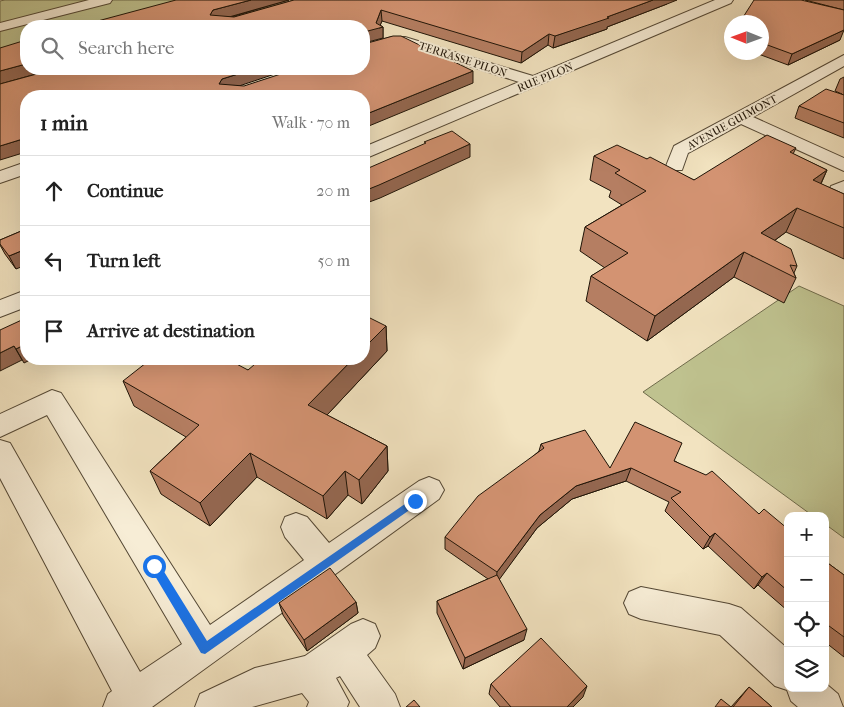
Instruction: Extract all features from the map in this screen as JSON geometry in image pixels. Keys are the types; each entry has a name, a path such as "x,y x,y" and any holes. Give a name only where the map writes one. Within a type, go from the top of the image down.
{"street":[{"path":"27,20 105,0"},
{"name":"RUE PILON","path":"370,151 726,0"},
{"path":"0,27 20,22"},
{"name":"TERRASSE PILON","path":"370,48 392,41 405,41 534,82"},
{"name":"AVENUE GUIMONT","path":"674,166 680,150 844,60"},
{"path":"798,85 819,93"},
{"path":"740,117 844,165"},
{"path":"0,177 20,170"},
{"path":"844,187 838,190 836,197 844,201"},
{"path":"0,309 20,301"},
{"path":"0,426 52,400 205,649"},
{"path":"0,451 128,702 429,490"},
{"path":"296,528 327,563"},
{"path":"641,602 729,620 784,669"},
{"path":"213,707 256,686 310,673 327,664 353,644 382,707"},
{"path":"310,673 330,702 325,707"},
{"path":"808,692 825,707"}],"green space":[{"path":"207,0 132,20 20,20 20,51 0,56 0,1"},
{"path":"799,286 844,306 844,538 829,527 829,512 808,512 643,392"}],"building":[{"path":"176,0 251,0 213,10 210,15 234,17 294,0 653,0 607,17 609,18 555,36 549,34 522,52 381,10 376,23 383,27 370,30 370,20 101,20"},
{"path":"754,0 801,0 844,10 844,30 792,54 769,46 769,15 744,15"},
{"path":"393,36 401,36 473,71 370,113 370,90 20,90 20,140 0,146 0,84 33,75 235,75 222,79 219,84 244,86 278,75 370,75 370,42"},
{"path":"20,42 20,66 0,71 0,48"},
{"path":"826,89 844,95 844,123 799,106"},
{"path":"452,131 470,144 370,189 370,167 426,143 424,142"},
{"path":"767,135 796,148 790,152 827,170 813,180 844,194 844,228 797,208 761,233 791,249 797,266 790,265 796,278 744,252 655,316 591,276 628,253 585,227 646,191 615,173 620,170 594,156 617,145 647,159 650,157 694,180"},
{"path":"20,232 20,251 9,256 0,244 0,240"},
{"path":"370,318 386,326 370,342"},
{"path":"20,321 20,347 16,349 14,346 0,353 0,330"},
{"path":"143,365 238,365 248,370 254,365 347,365 308,405 387,446 359,480 345,471 323,496 250,453 200,503 150,471 199,425 123,381"},
{"path":"635,422 682,443 674,461 706,475 712,471 759,514 764,509 784,526 784,588 767,573 762,577 715,533 710,537 671,498 681,492 631,468 576,486 540,515 497,572 445,537 478,496 544,448 541,444 585,430 610,468"},
{"path":"829,564 844,575 844,637 829,626"},
{"path":"330,568 356,602 304,640 279,603"},
{"path":"497,575 527,629 465,658 437,601"},
{"path":"541,638 587,686 567,707 511,707 491,684"},
{"path":"749,687 772,707 733,707"},
{"path":"721,699 731,707 715,707"},
{"path":"414,700 420,707 406,707"}],"route":[{"path":"154,566 205,649 415,501"}]}
